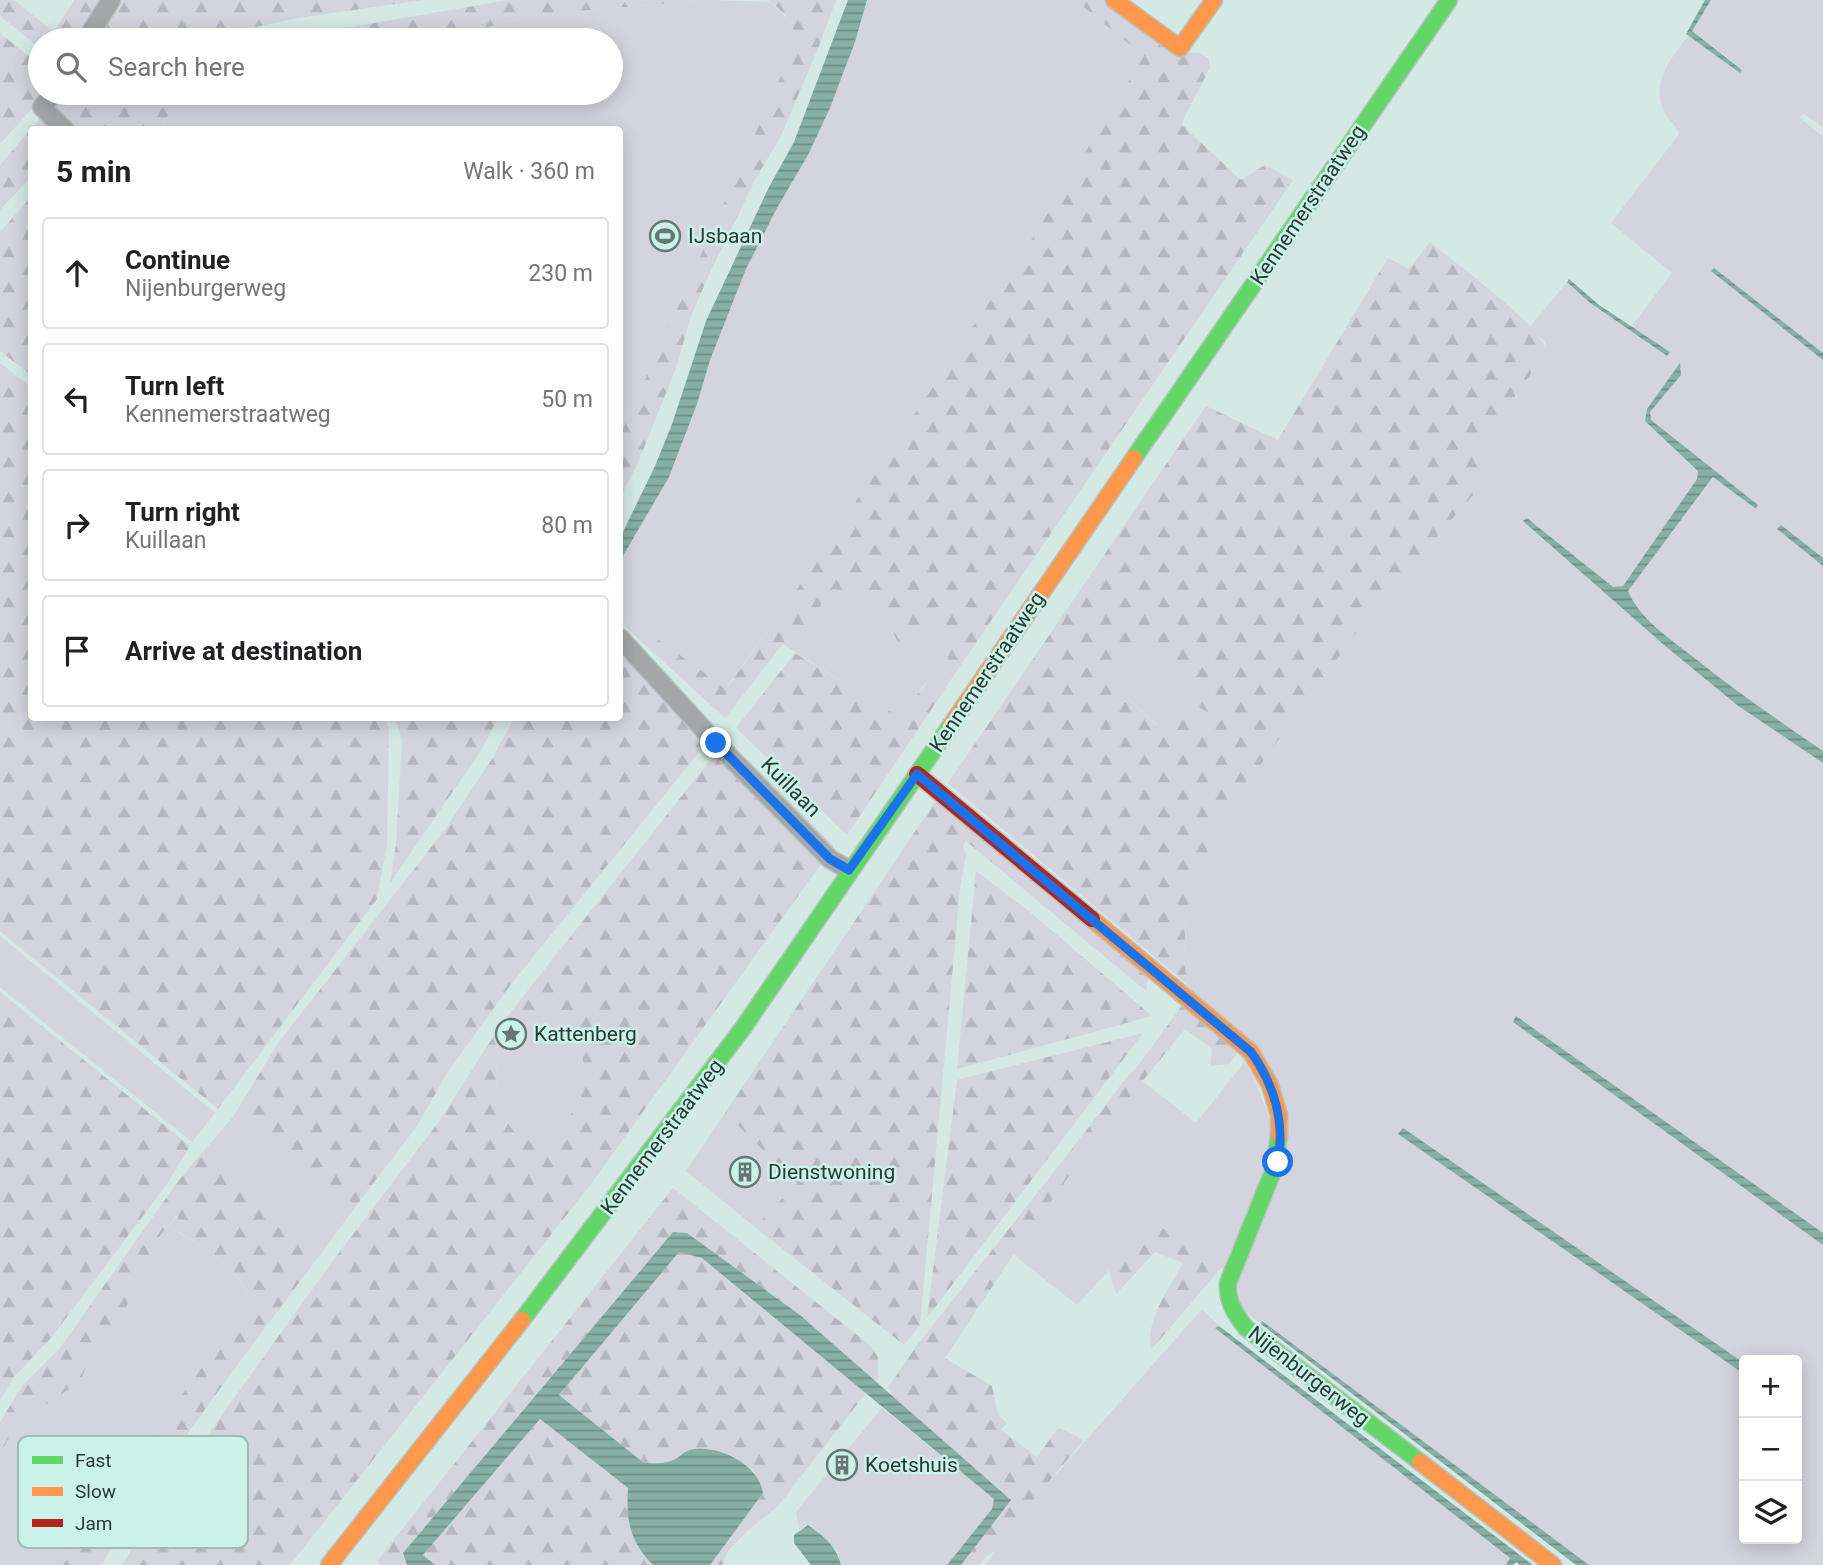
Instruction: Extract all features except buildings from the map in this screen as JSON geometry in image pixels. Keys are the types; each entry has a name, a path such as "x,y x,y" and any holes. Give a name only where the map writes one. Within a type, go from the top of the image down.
{"main road":[{"path":"1114,0 1180,48 1214,0"},
{"name":"Kennemerstraatweg","path":"329,1565 558,1275 743,1028 1449,0"},
{"name":"Nijenburgerweg","path":"917,774 1251,1052 1262,1068 1276,1100 1281,1131 1280,1148 1273,1176 1228,1283 1227,1296 1234,1314 1246,1328 1553,1565"}],"street":[{"path":"94,28 111,0"},
{"path":"51,105 63,126"},
{"name":"Kuillaan","path":"623,641 716,743 830,859 849,870"}],"green space":[{"path":"0,0 14,0 49,28 28,28 28,38 0,16"},
{"path":"74,0 103,0 86,28 56,28"},
{"path":"124,0 423,0 298,18 250,28 106,28"},
{"path":"508,0 711,0 542,14 483,28 346,28"},
{"name":"IJsbaan","path":"711,0 770,2 786,17 794,32 794,47 623,428 623,126 162,126 175,105 623,105 623,28 483,28 542,14"},
{"path":"768,0 836,0 781,136 755,180 691,316 676,368 638,463 623,492 623,428 794,47 794,32 784,14"},
{"path":"867,0 1075,0 1145,56 1035,234 783,610 725,689 623,613 623,556 669,477 697,404 710,360 746,269 808,155 830,108 855,42"},
{"path":"1075,0 1104,0 1181,54 1199,52 1209,59 1210,68 1181,124 1241,180 1265,165 1293,180 958,669 948,661 945,634 927,627 910,643 901,644 895,636 888,615 876,602 861,595 833,589 789,648 783,644 725,718 623,625 623,613 726,689 783,610 1035,234 1144,56"},
{"path":"1711,0 1823,0 1823,128 1804,114 1799,117 1823,137 1823,751 1740,693 1665,635 1647,619 1628,591 1714,477 1755,509 1757,506 1650,420 1650,412 1681,375 1677,366 1650,406 1645,421 1699,471 1697,479 1623,586 1613,587 1528,518 1523,521 1737,705 1823,763 1823,1565 1576,1565 1242,1309 1237,1284 1284,1116 1188,985 1184,960 1186,915 1195,880 1216,831 1253,775 1375,607 1489,477 1484,440 1547,351 1545,342 1530,327 1567,282 1589,302 1666,356 1670,352 1631,327 1672,273 1611,223 1679,134 1664,111 1660,90 1665,71 1688,36 1740,72 1742,69 1692,31"},
{"path":"0,33 28,55 28,105 35,105 0,144"},
{"path":"175,105 162,126 73,126 51,106"},
{"path":"41,117 52,126 33,126"},
{"path":"28,132 28,180 0,210 0,165"},
{"path":"28,200 28,373 0,351 0,232"},
{"path":"1430,242 1514,311 1542,340 1547,351 1484,440 1489,477 1375,607 1253,775 1216,831 1195,880 1186,915 1184,960 1188,985 948,783 1206,406 1278,440 1388,258 1409,269","holes":["1138,641 1196,686 1188,700 1218,719 1203,735 1175,708 1156,725 1107,679"]},
{"path":"0,363 28,385 28,721 386,721 389,728 387,844 377,899 218,1109 0,931"},
{"path":"833,589 861,595 876,602 888,615 896,638 901,644 910,643 927,627 945,634 948,661 958,669 943,692 926,682 900,718 789,648"},
{"path":"1138,641 1196,686 1218,719 1203,735 1157,725 1107,679"},
{"path":"623,644 717,730 512,983 449,1070 417,1126 356,1206 233,1117 278,1043 444,831 492,759 512,721 623,721"},
{"path":"795,653 900,717 927,682 943,692 847,835 736,728"},
{"path":"396,721 496,721 480,752 390,883 396,845 402,740"},
{"path":"727,739 834,846 591,1184 290,1565 122,1565 133,1548 248,1548 248,1436 207,1436 335,1258 438,1123 502,1023","holes":["552,1017 573,1030 583,1054 581,1098 553,1143 521,1137 505,1118 497,1090 498,1059 507,1036 516,1028"]},
{"path":"937,799 1149,973 1146,991 966,841 963,846 966,855 960,889 920,1325 904,1345 755,1227 797,1183 725,1113"},
{"path":"976,871 1030,912 1152,1016 957,1069"},
{"path":"0,936 215,1113 192,1142 0,987"},
{"path":"0,992 190,1146 167,1184 51,1338 13,1378 0,1400"},
{"path":"1183,1004 1238,1052 1229,1064 1210,1066 1212,1049 1185,1029 1097,1137 1013,1255 945,1358 992,1386 998,1415 1007,1423 1001,1430 1037,1457 1058,1428 1083,1441 979,1565 961,1565 1010,1499 892,1397 889,1386 915,1348 1146,1055"},
{"path":"552,1017 573,1030 583,1054 581,1098 553,1143 533,1142 521,1138 505,1119 497,1090 498,1059 501,1046 516,1028"},
{"path":"1143,1033 927,1318 957,1080"},
{"path":"1247,1059 1276,1136 1227,1272 1154,1222 1077,1305 999,1243 1131,1072 1196,1123"},
{"path":"725,1113 797,1183 755,1227 686,1171"},
{"path":"233,1117 356,1206 323,1251 201,1154"},
{"path":"201,1154 323,1251 186,1436 153,1436 249,1301 240,1280 222,1261 179,1232 178,1214 160,1236 119,1322 90,1354 81,1381 16,1425 0,1454 0,1422 23,1385 60,1348 176,1184"},
{"path":"673,1188 871,1346 878,1357 878,1377 874,1381 800,1315 687,1233 673,1232 403,1553 407,1565 381,1565 377,1561"},
{"path":"179,1214 179,1233 211,1253 231,1270 246,1290 249,1301 153,1436 18,1436 18,1548 73,1548 61,1565 0,1565 0,1454 16,1425 81,1381 90,1354 119,1322 160,1236"},
{"path":"1154,1222 1221,1268 1151,1350 1150,1339 1155,1316 1183,1263 1155,1252 1116,1294 1109,1270"},
{"path":"679,1251 702,1258 866,1393 778,1506 747,1531 729,1550 722,1565 710,1565 763,1493 753,1470 725,1454 690,1450 671,1462 644,1463 559,1395"},
{"path":"1202,1309 1219,1326 1216,1328 1511,1558 1506,1565 986,1565 996,1550 985,1558 1000,1538"},
{"path":"882,1408 994,1499 992,1509 947,1565 841,1565 837,1550 808,1525 799,1530 796,1512"},
{"path":"540,1419 628,1488 631,1530 639,1548 653,1565 435,1565 423,1555"},
{"path":"73,1548 111,1548 101,1565 61,1565"}],"shaded area":[{"path":"848,0 867,0 855,42 830,108 808,155 746,269 710,360 697,404 669,477 623,556 623,532 672,424 706,321 769,187 794,142"},
{"path":"1705,0 1711,0 1692,31 1742,70 1740,73 1686,34"},
{"path":"1714,268 1823,353 1823,360 1711,271"},
{"path":"1569,279 1599,305 1670,352 1667,356 1589,302 1567,282"},
{"path":"1680,363 1681,375 1650,412 1651,420 1758,505 1756,509 1713,477 1628,591 1647,619 1665,635 1740,693 1823,751 1823,763 1737,705 1523,521 1527,518 1613,587 1623,586 1697,479 1698,471 1645,421 1647,409"},
{"path":"1781,525 1823,558 1823,566 1777,529"},
{"path":"1516,1016 1823,1233 1823,1245 1513,1022"},
{"path":"1403,1128 1739,1360 1739,1371 1398,1134"},
{"path":"673,1232 687,1233 800,1315 1011,1500 961,1565 947,1565 992,1509 994,1499 702,1258 679,1252 559,1395 644,1463 668,1462 687,1451 712,1450 736,1458 754,1473 763,1493 710,1565 653,1565 639,1547 631,1529 628,1488 540,1419 423,1555 435,1565 407,1565 403,1553"},
{"path":"1262,1321 1589,1565 1576,1565 1261,1324"},
{"path":"1219,1326 1533,1565 1520,1565 1516,1562 1506,1565 1510,1558 1215,1328"},
{"path":"808,1525 833,1547 841,1565 811,1565 794,1543 794,1535"}],"traffic: fast":[{"path":"1134,458 1449,0"},
{"path":"522,1320 743,1028 951,725"},
{"path":"1279,1135 1274,1169 1228,1283 1232,1307 1246,1328 1420,1462"}],"traffic: slow":[{"path":"1114,0 1180,48 1214,0"},
{"path":"951,725 1134,458"},
{"path":"1092,919 1251,1052 1270,1085 1279,1115 1279,1135"},
{"path":"329,1565 522,1320"},
{"path":"1420,1462 1553,1565"}],"traffic: jam":[{"path":"917,774 1092,919"}],"place":[{"name":"IJsbaan","path":"665,236"},
{"name":"Kattenberg","path":"511,1034"},
{"name":"Dienstwoning","path":"745,1172"},
{"name":"Koetshuis","path":"842,1465"}],"route":[{"path":"716,743 830,859 849,870 917,774 1251,1052 1262,1068 1276,1100 1281,1131 1278,1162"}]}
